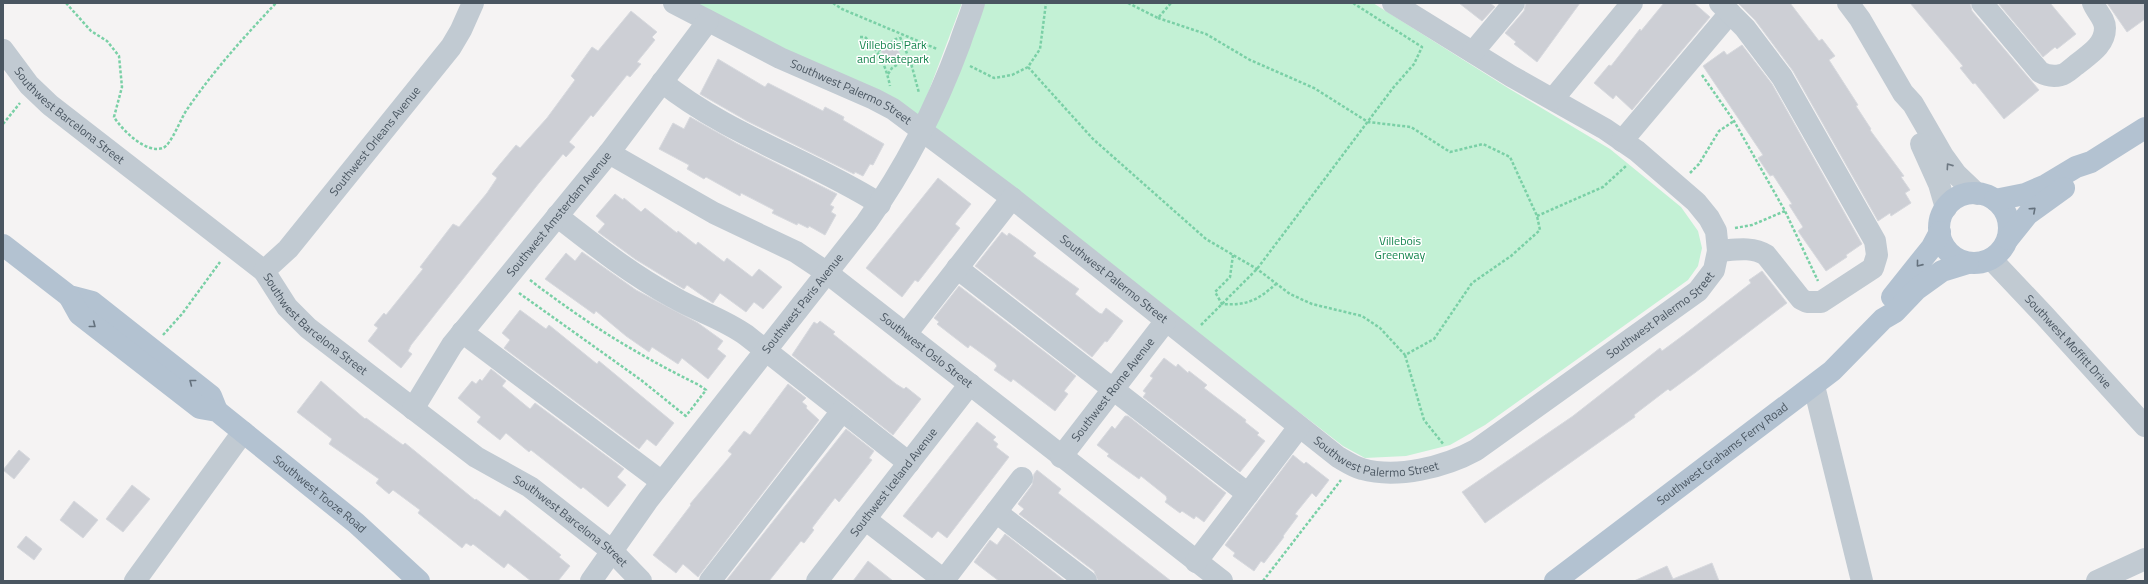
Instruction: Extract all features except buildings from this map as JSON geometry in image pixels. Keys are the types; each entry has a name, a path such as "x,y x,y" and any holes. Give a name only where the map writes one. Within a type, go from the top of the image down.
{"main road":[{"path":"2091,162 2079,178 2028,214 1997,254 1991,259 1978,263 1968,263 1951,254 1944,246 1940,232 1941,217 1946,208 1961,196 1986,197 2025,194 2046,185 2076,167 2091,162 2145,128"},
{"path":"1986,197 2005,210 2008,220 2008,239"},
{"name":"Southwest Grahams Ferry Road","path":"1883,319 1889,302 1932,247 1940,232"},
{"name":"Southwest Tooze Road","path":"3,245 69,296 79,314 200,408 216,410 356,523 419,581"},
{"name":"Southwest Grahams Ferry Road","path":"1555,581 1814,386 1832,371 1883,319 1895,312 1917,288 1942,271 1968,263"}],"street":[{"name":"Southwest Orleans Avenue","path":"264,271 288,249 451,47 461,30 472,3"},
{"name":"Southwest Palermo Street","path":"674,3 810,72 874,99 893,109 1012,198 1165,322 1299,427 1338,457 1361,469 1378,472 1424,468 1451,462 1476,450 1698,291 1714,270 1717,241"},
{"name":"Southwest Paris Avenue","path":"591,581 662,482 880,204 923,131 954,58 974,3"},
{"path":"1473,52 1514,3"},
{"path":"1553,99 1632,3"},
{"path":"1848,3 1860,19 1903,93 1914,104 1943,156 1956,174 1986,197"},
{"path":"1982,3 2040,72 2048,76 2055,76 2062,75 2096,50 2100,44 2104,36 2104,23 2093,3"},
{"path":"1405,6 1473,52 1622,140 1696,202 1709,218 1717,241 1760,252 1766,255 1801,299 1815,303 1827,300 1873,268 1877,255 1875,242 1782,77 1759,45 1725,8 1690,59 1622,140"},
{"name":"Southwest Amsterdam Avenue","path":"413,409 452,345 462,332 515,288 557,216 609,153 708,21"},
{"name":"Southwest Barcelona Street","path":"3,50 32,88 50,105 264,271 287,307 308,328 476,457 530,487 612,551 641,581"},
{"path":"662,82 690,103 736,131 823,171 880,204"},
{"path":"1903,93 1904,110 1931,162 1946,208"},
{"name":"Southwest Oslo Street","path":"609,153 708,209 796,252 826,272 1061,457 1222,581"},
{"path":"906,334 1012,198"},
{"path":"557,216 593,244 658,289 691,307 733,326 909,463"},
{"name":"Southwest Moffitt Drive","path":"1991,259 2044,314 2145,426"},
{"path":"957,268 1248,494"},
{"name":"Southwest Rome Avenue","path":"1061,457 1165,322"},
{"path":"462,332 662,482"},
{"name":"Southwest Iceland Avenue","path":"817,581 970,384"},
{"path":"1814,386 1862,581"},
{"path":"710,581 842,411"},
{"path":"1196,562 1299,427"},
{"path":"135,581 243,432"},
{"path":"865,519 944,580 1022,478"},
{"path":"996,512 1086,581"},
{"path":"2097,581 2145,558"}],"path":[{"path":"66,3 90,31 107,42 119,56 122,88 114,117 121,128 151,148 162,148 170,142 178,122 227,54 276,3"},
{"path":"833,3 842,9 901,33 994,78 1012,75 1028,67 1040,49 1046,3"},
{"path":"1128,3 1158,18 1206,34 1250,60 1314,88 1368,122 1411,127 1450,152 1483,144 1510,157 1537,216 1540,230 1511,256 1472,284 1434,339 1405,355"},
{"path":"1158,18 1171,3"},
{"path":"1187,339 1257,269 1368,122 1408,72 1422,47 1353,3"},
{"path":"901,33 900,37 911,63 922,100"},
{"path":"860,36 865,37 878,50 888,74 891,89"},
{"path":"878,50 900,37"},
{"path":"1690,59 1734,121 1785,211 1827,300"},
{"path":"888,74 898,63 903,61 911,63"},
{"path":"1028,67 1093,139 1206,239 1257,269 1290,294 1312,304 1362,316 1380,328 1405,355 1424,420 1443,442 1451,462"},
{"path":"3,124 32,88"},
{"path":"1678,186 1699,164 1719,131 1734,121"},
{"path":"1537,216 1603,187 1640,154"},
{"path":"1717,241 1785,211"},
{"path":"171,326 182,314 232,246"},
{"path":"1222,304 1215,292 1230,277 1233,255"},
{"path":"526,284 530,280 581,318 623,345 706,390 686,416"},
{"path":"1222,304 1239,305 1261,297 1277,283"},
{"path":"515,288 641,380 703,429"},
{"path":"1263,581 1353,465"}],"green space":[{"name":"Villebois Park and Skatepark","path":"683,3 962,3 919,117"},
{"name":"Villebois Greenway","path":"980,3 1373,3 1508,88 1610,149 1681,207 1698,231 1702,248 1698,266 1688,280 1485,425 1450,445 1406,456 1365,458 1343,446 956,148 936,130 935,124"}]}
